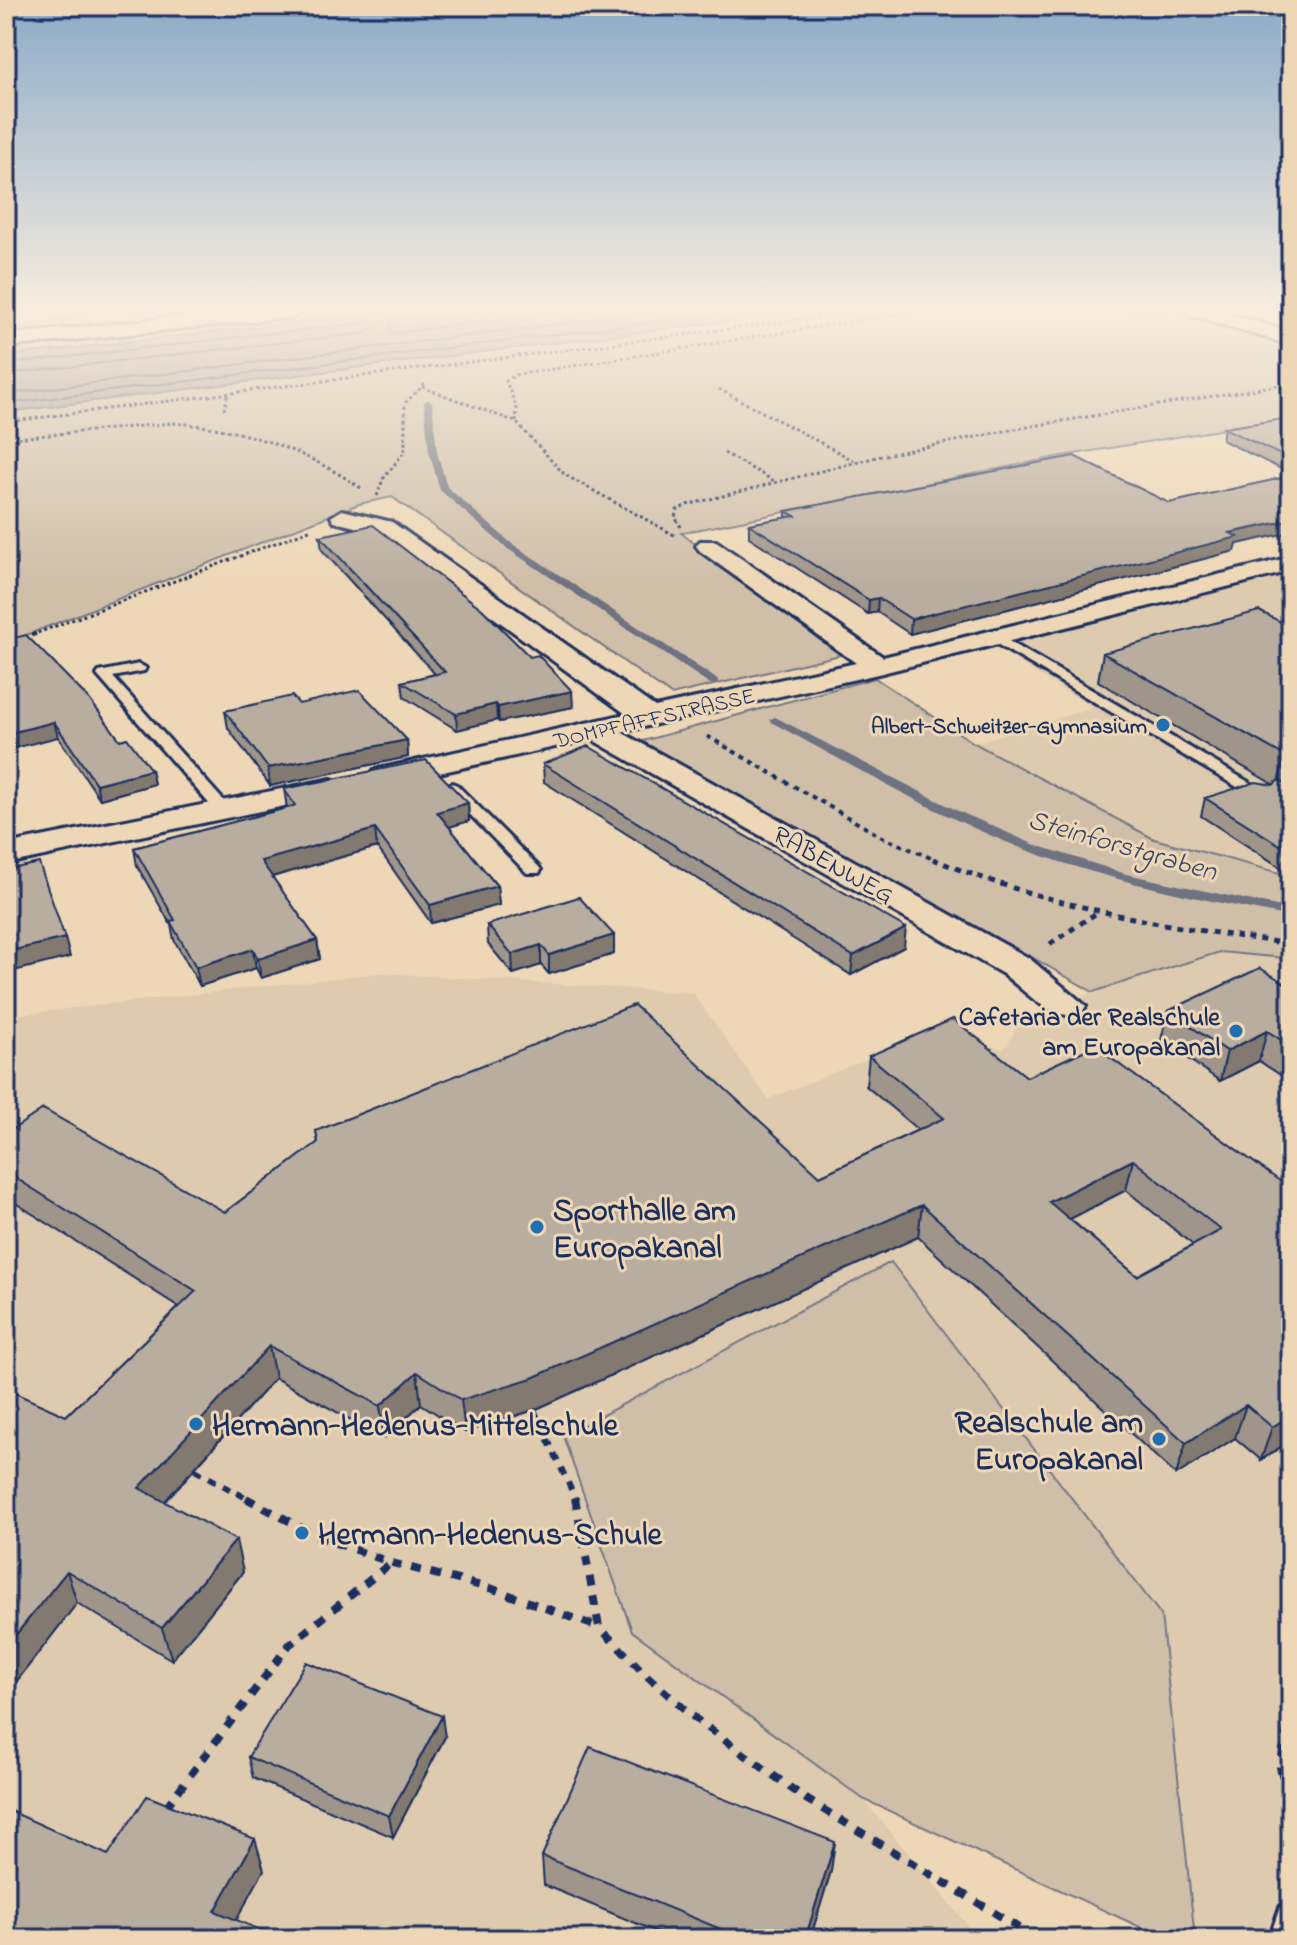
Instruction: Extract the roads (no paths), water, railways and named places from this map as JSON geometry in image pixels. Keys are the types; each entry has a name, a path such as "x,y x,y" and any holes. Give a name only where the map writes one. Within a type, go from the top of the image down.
{"street":[{"path":"342,517 384,527 662,715"},
{"path":"708,546 878,666"},
{"name":"DOMPFAFFSTRASSE","path":"6,854 225,812 596,730 878,666 1291,564"},
{"name":"RABENWEG","path":"596,730 1016,966 1068,1006"}],"lane":[{"path":"995,637 1264,797"},
{"path":"139,668 104,675 225,812"},
{"path":"430,766 533,870"},
{"path":"1285,1939 1291,1918"}],"water":[{"path":"6,402 87,402 6,412"}],"waterway":[{"name":"Steinforstgraben","path":"428,402 433,452 443,488 508,545 714,682"},
{"name":"Steinforstgraben","path":"775,720 918,796 1028,846 1121,877 1291,913"}],"place":[{"name":"Albert-Schweitzer-Gymnasium","path":"1163,725"},
{"name":"Cafetaria der Realschule am Europakanal","path":"1236,1031"},
{"name":"Sporthalle am Europakanal","path":"537,1227"},
{"name":"Hermann-Hedenus-Mittelschule","path":"196,1424"},
{"name":"Realschule am Europakanal","path":"1159,1439"},
{"name":"Hermann-Hedenus-Schule","path":"302,1533"}]}
